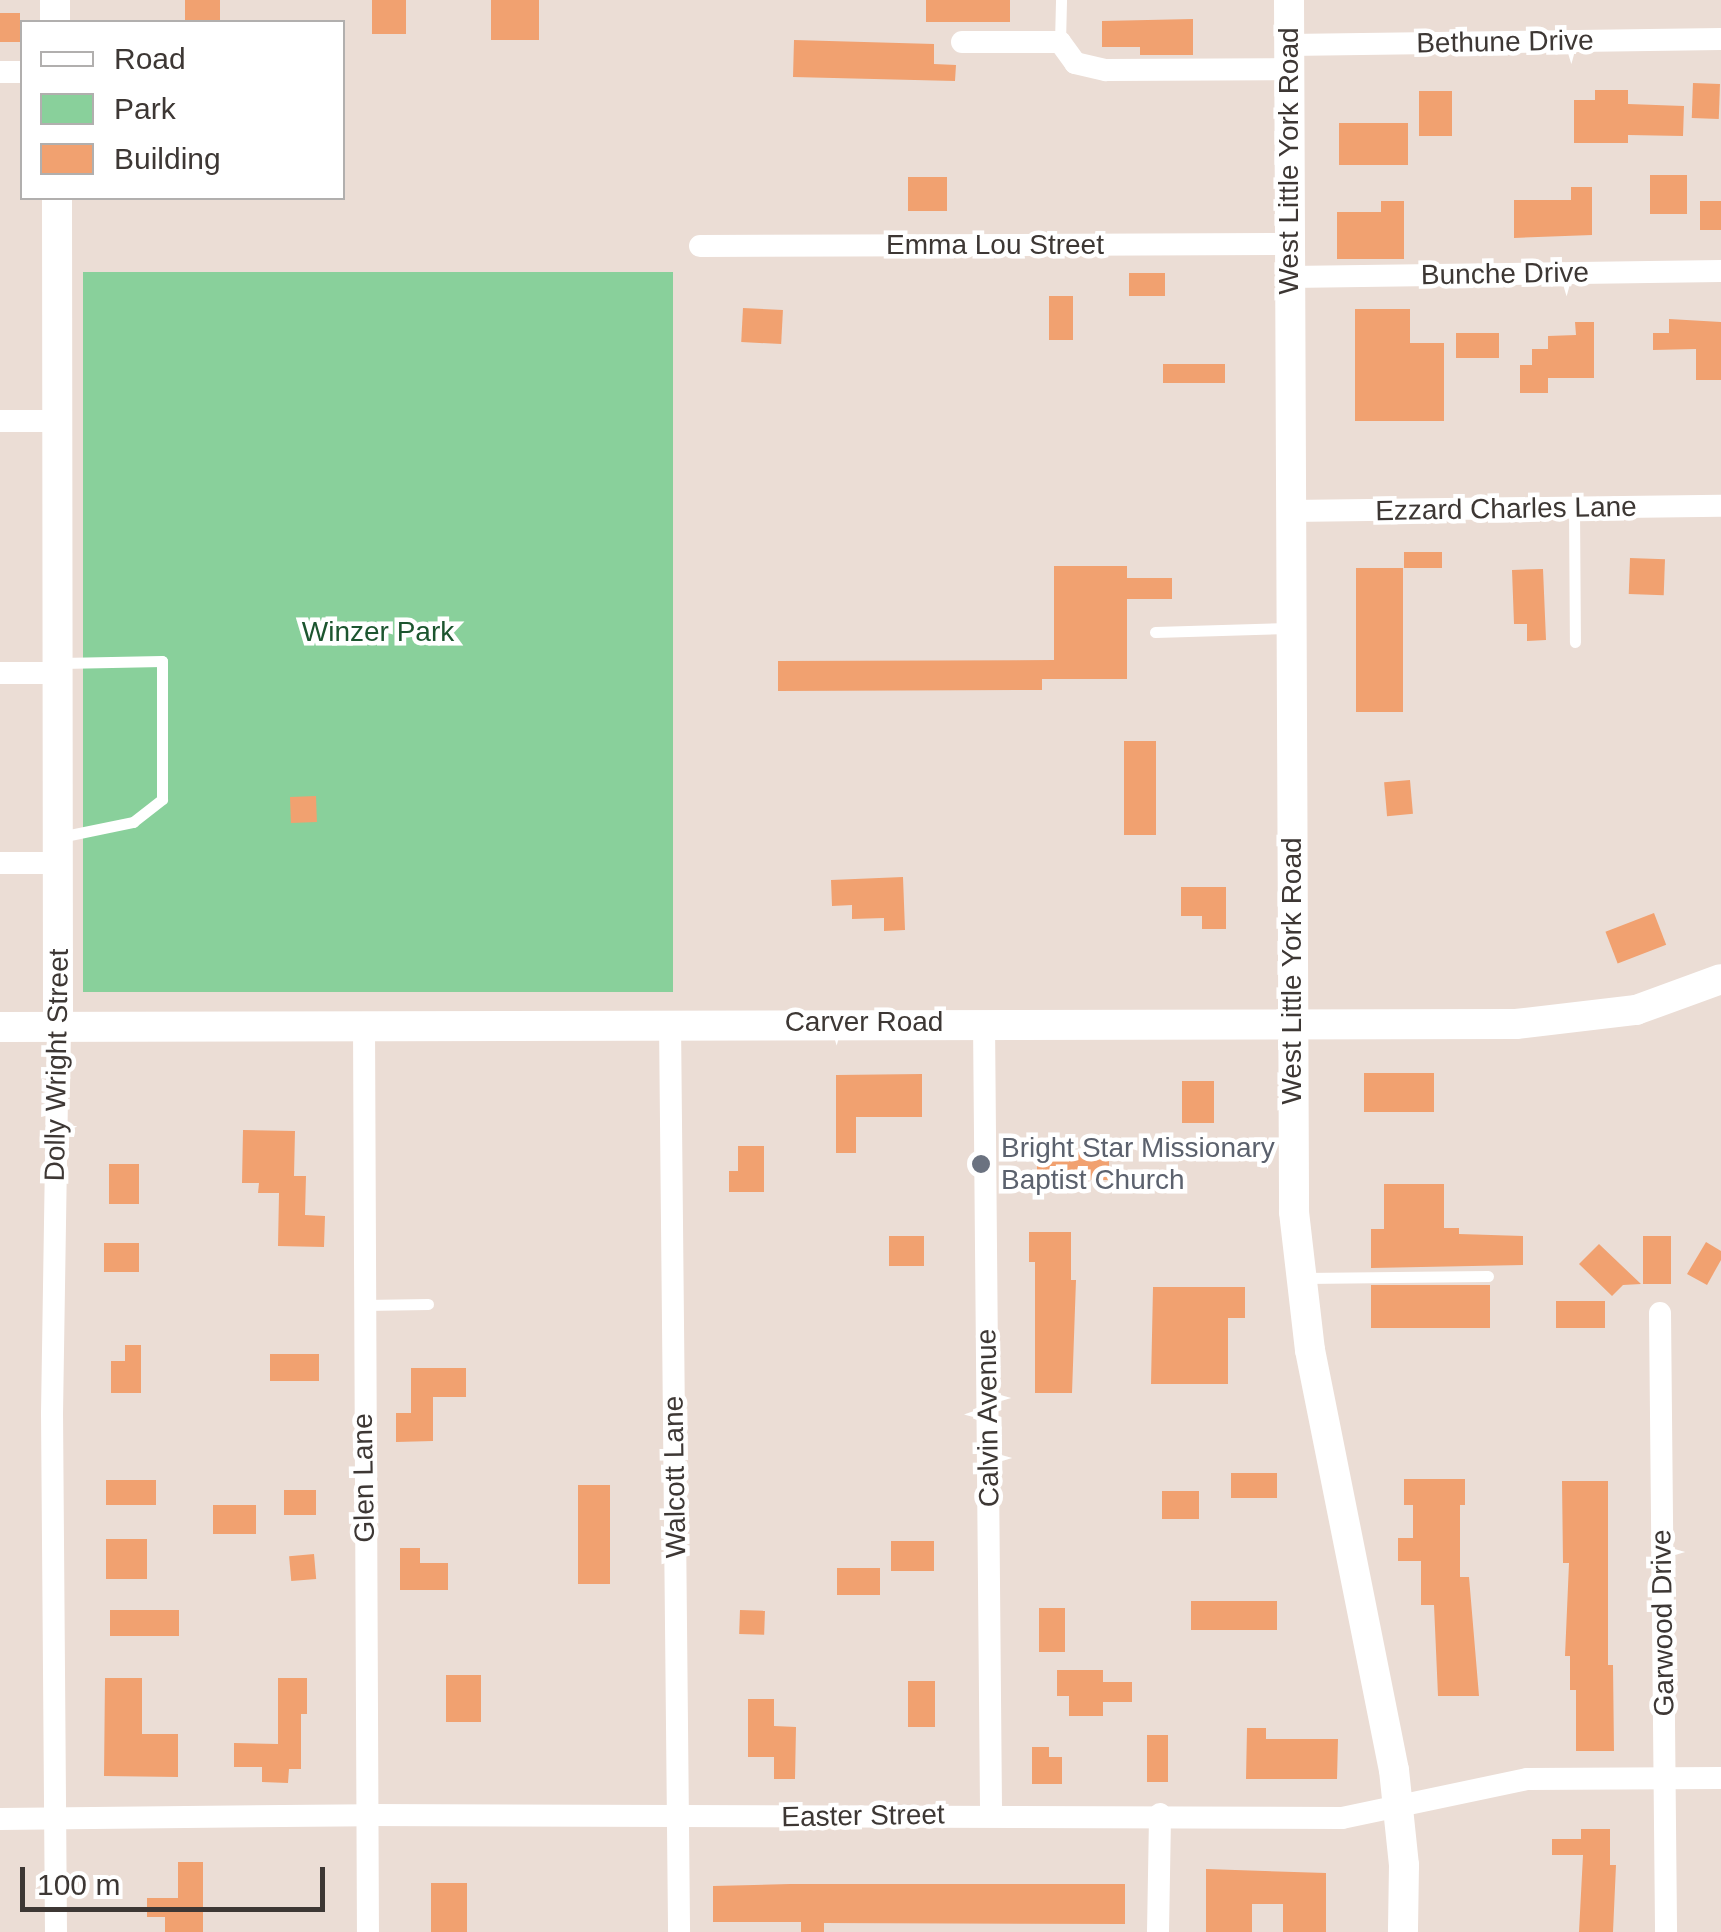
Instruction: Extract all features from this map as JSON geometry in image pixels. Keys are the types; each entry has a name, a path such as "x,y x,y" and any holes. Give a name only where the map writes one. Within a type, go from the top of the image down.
{"street":[{"name":"West Little York Road","path":"1288,0 1291,1025 1300,1278 1388,1731 1399,1808 1404,1932"},
{"name":"Bethune Drive","path":"1060,42 1075,63 1106,70 1289,57 1721,39"},
{"path":"962,42 1060,42"},
{"name":"Dolly Wright Street","path":"56,1932 52,1414 60,850 57,200"},
{"name":"Emma Lou Street","path":"700,246 1290,244"},
{"name":"Bunche Drive","path":"1290,277 1721,271"},
{"path":"0,421 59,420"},
{"name":"Ezzard Charles Lane","path":"1290,511 1721,506"},
{"path":"0,674 60,668"},
{"path":"0,864 60,850"},
{"name":"Carver Road","path":"0,1027 1562,1022 1636,1010 1721,979"},
{"name":"Walcott Lane","path":"670,1022 679,1932"},
{"name":"Calvin Avenue","path":"984,1022 991,1815"},
{"name":"Glen Lane","path":"364,1024 368,1932"},
{"name":"Garwood Drive","path":"1660,1313 1666,1932"},
{"name":"Easter Street","path":"0,1820 368,1815 678,1818 1160,1814 1342,1818 1527,1779 1721,1778"},
{"path":"1158,1932 1160,1814"}],"lane":[{"path":"1060,0 1060,42"},
{"path":"1574,508 1575,642"},
{"path":"1155,632 1290,628"},
{"path":"60,668 162,661 162,799 133,822 60,850"},
{"path":"1300,1278 1488,1276"},
{"path":"364,1305 428,1304"}],"green space":[{"name":"Winzer Park","path":"83,272 673,272 673,992 83,992"}],"building":[{"path":"185,0 220,0 220,20 185,20"},
{"path":"372,0 406,0 406,34 372,34"},
{"path":"491,0 539,0 539,40 491,40"},
{"path":"926,0 1010,0 1010,22 926,22"},
{"path":"0,13 20,13 20,42 0,42"},
{"path":"1193,19 1193,55 1140,55 1140,47 1102,47 1102,21"},
{"path":"794,40 934,44 934,64 956,65 955,81 793,77"},
{"path":"1693,83 1720,84 1719,119 1692,118"},
{"path":"1595,90 1628,90 1628,104 1684,106 1683,136 1628,135 1628,143 1574,143 1574,100 1595,100"},
{"path":"1419,91 1452,91 1452,136 1419,136"},
{"path":"1339,123 1408,123 1408,165 1339,165"},
{"path":"1650,175 1687,175 1687,214 1650,214"},
{"path":"908,177 947,177 947,211 908,211"},
{"path":"1571,187 1592,187 1592,235 1514,238 1514,200 1571,200"},
{"path":"1381,201 1404,201 1404,259 1337,259 1337,212 1381,212"},
{"path":"1700,201 1721,201 1721,230 1700,230"},
{"path":"1129,273 1165,273 1165,296 1129,296"},
{"path":"1049,296 1073,296 1073,340 1049,340"},
{"path":"743,308 783,310 781,344 741,342"},
{"path":"1355,309 1410,309 1410,343 1444,343 1444,421 1355,421"},
{"path":"1669,319 1721,322 1721,380 1696,380 1696,349 1653,350 1653,333 1669,333"},
{"path":"1575,322 1594,322 1594,378 1548,378 1548,393 1520,393 1520,365 1532,365 1532,349 1548,349 1548,336 1576,335"},
{"path":"1456,333 1499,333 1499,358 1456,358"},
{"path":"1163,364 1225,364 1225,383 1163,383"},
{"path":"1404,552 1442,552 1442,568 1404,568"},
{"path":"1630,558 1665,559 1664,595 1629,594"},
{"path":"1054,566 1127,566 1127,578 1172,578 1172,599 1127,599 1127,679 1042,679 1042,690 778,691 778,661 1054,660"},
{"path":"1356,568 1403,568 1403,712 1356,712"},
{"path":"1543,569 1546,640 1527,641 1527,624 1514,624 1512,570"},
{"path":"1124,741 1156,741 1156,835 1124,835"},
{"path":"1410,780 1413,814 1387,816 1384,782"},
{"path":"316,796 317,822 291,823 290,797"},
{"path":"903,877 905,930 884,931 884,918 852,919 852,905 832,906 831,880"},
{"path":"1181,887 1226,887 1226,929 1202,929 1202,916 1181,916"},
{"path":"1654,913 1666,945 1618,963 1605,932"},
{"path":"1364,1073 1434,1073 1434,1112 1364,1112"},
{"path":"922,1074 922,1117 856,1117 856,1153 836,1153 836,1075"},
{"path":"1182,1081 1214,1081 1214,1123 1182,1123"},
{"path":"243,1130 295,1131 294,1176 306,1176 305,1215 325,1216 324,1247 278,1246 279,1193 258,1193 259,1183 242,1183"},
{"path":"738,1146 764,1146 764,1192 729,1192 729,1171 738,1171"},
{"path":"1037,1152 1109,1152 1109,1180 1037,1180"},
{"path":"109,1164 139,1164 139,1204 109,1204"},
{"path":"1384,1184 1444,1184 1444,1228 1459,1228 1459,1234 1523,1236 1523,1265 1371,1268 1371,1229 1384,1229"},
{"path":"1029,1232 1071,1232 1071,1280 1076,1280 1072,1393 1035,1393 1035,1262 1029,1262"},
{"path":"889,1236 924,1236 924,1266 889,1266"},
{"path":"1643,1236 1671,1236 1671,1284 1643,1284"},
{"path":"1706,1242 1721,1251 1721,1260 1707,1285 1687,1274"},
{"path":"104,1243 139,1243 139,1272 104,1272"},
{"path":"1599,1244 1641,1284 1623,1285 1612,1296 1579,1264"},
{"path":"1371,1285 1490,1285 1490,1328 1371,1328"},
{"path":"1153,1287 1245,1287 1245,1318 1228,1318 1228,1384 1151,1384"},
{"path":"1556,1301 1605,1301 1605,1328 1556,1328"},
{"path":"125,1345 141,1345 141,1393 111,1393 111,1361 125,1361"},
{"path":"270,1354 319,1354 319,1381 270,1381"},
{"path":"411,1368 466,1368 466,1397 433,1397 433,1441 396,1442 396,1413 411,1413"},
{"path":"1231,1473 1277,1473 1277,1498 1231,1498"},
{"path":"1404,1479 1465,1479 1465,1505 1460,1505 1460,1577 1469,1577 1479,1696 1438,1696 1434,1605 1421,1605 1421,1561 1398,1561 1398,1538 1413,1538 1413,1505 1404,1505"},
{"path":"106,1480 156,1480 156,1505 106,1505"},
{"path":"1562,1481 1608,1481 1608,1665 1613,1665 1614,1751 1576,1751 1576,1690 1570,1690 1570,1656 1565,1656 1569,1563 1563,1563"},
{"path":"578,1485 610,1485 610,1584 578,1584"},
{"path":"284,1490 316,1490 316,1515 284,1515"},
{"path":"1162,1491 1199,1491 1199,1519 1162,1519"},
{"path":"213,1505 256,1505 256,1534 213,1534"},
{"path":"106,1539 147,1539 147,1579 106,1579"},
{"path":"891,1541 934,1541 934,1571 891,1571"},
{"path":"400,1548 420,1548 420,1563 448,1563 448,1590 400,1590"},
{"path":"314,1554 316,1579 291,1581 289,1556"},
{"path":"837,1568 880,1568 880,1595 837,1595"},
{"path":"1191,1601 1277,1601 1277,1630 1191,1630"},
{"path":"1039,1608 1065,1608 1065,1652 1039,1652"},
{"path":"110,1610 179,1610 179,1636 110,1636"},
{"path":"740,1610 765,1611 764,1635 739,1634"},
{"path":"1057,1670 1103,1670 1103,1682 1132,1682 1132,1702 1103,1702 1103,1716 1069,1716 1069,1696 1057,1696"},
{"path":"446,1675 481,1675 481,1722 446,1722"},
{"path":"105,1678 142,1678 142,1734 178,1734 178,1777 104,1776"},
{"path":"278,1678 307,1678 307,1714 301,1714 301,1769 289,1769 288,1783 262,1782 262,1767 234,1767 234,1743 278,1744"},
{"path":"908,1681 935,1681 935,1727 908,1727"},
{"path":"748,1699 774,1699 774,1726 796,1727 795,1779 774,1779 774,1757 748,1757"},
{"path":"1247,1728 1266,1728 1266,1739 1338,1739 1337,1779 1246,1779"},
{"path":"1147,1735 1168,1735 1168,1782 1147,1782"},
{"path":"1032,1747 1049,1747 1049,1757 1062,1757 1062,1784 1032,1784"},
{"path":"1581,1829 1610,1829 1610,1865 1616,1865 1613,1932 1579,1932 1583,1855 1552,1855 1552,1839 1581,1839"},
{"path":"178,1862 203,1862 203,1932 165,1932 165,1917 147,1917 147,1898 178,1898"},
{"path":"1206,1869 1326,1873 1326,1932 1283,1932 1283,1904 1252,1904 1252,1932 1206,1932"},
{"path":"431,1883 467,1883 467,1932 431,1932"},
{"path":"1125,1884 1125,1924 824,1923 824,1932 801,1932 801,1922 713,1922 713,1886"}],"place":[{"name":"Bright Star Missionary Baptist Church","path":"981,1164"}]}
